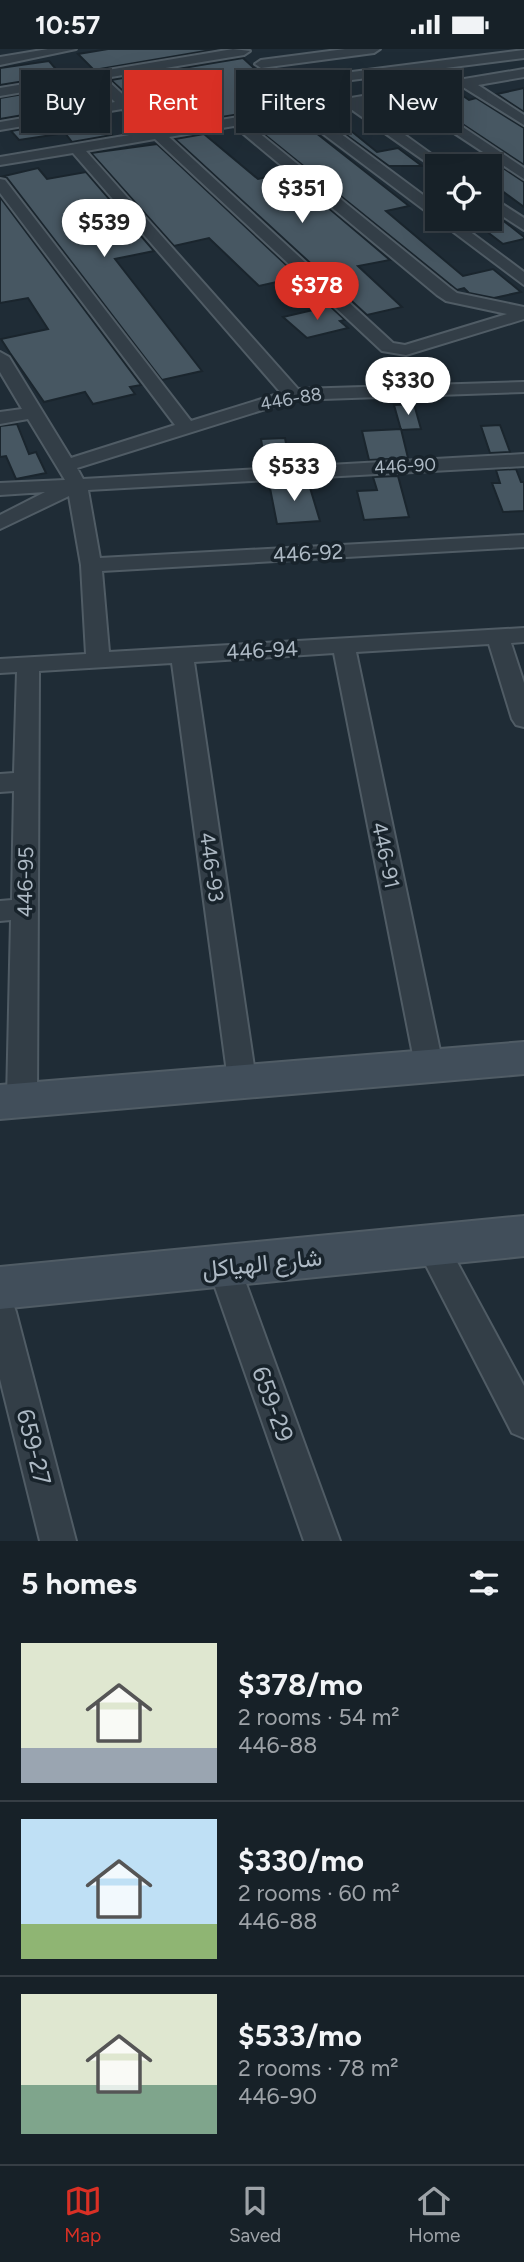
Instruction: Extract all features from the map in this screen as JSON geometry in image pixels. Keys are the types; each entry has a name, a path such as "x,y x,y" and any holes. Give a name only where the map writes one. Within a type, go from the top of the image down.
{"street":[{"path":"0,61 70,49"},
{"path":"261,64 374,49"},
{"path":"110,73 242,50 269,70"},
{"path":"350,76 524,54"},
{"path":"462,84 524,73"},
{"path":"466,83 524,121"},
{"path":"0,92 21,88"},
{"path":"110,90 124,103"},
{"path":"350,102 425,155"},
{"path":"0,126 124,104"},
{"path":"0,161 235,120 443,291 452,297 524,313"},
{"path":"331,133 425,204"},
{"path":"462,133 524,175"},
{"path":"157,134 387,347 406,350 524,313"},
{"path":"76,148 293,395"},
{"path":"0,183 186,426"},
{"path":"502,209 524,225"},
{"path":"458,231 524,282 521,298 524,305"},
{"path":"2,366 34,412 77,484 91,565 99,660"},
{"name":"446-88","path":"67,465 293,395 524,387"},
{"path":"0,418 34,412"},
{"name":"446-90","path":"0,489 524,460"},
{"path":"0,523 77,484"},
{"name":"446-92","path":"91,565 524,541"},
{"name":"446-94","path":"0,666 524,635"},
{"path":"498,636 524,719"},
{"name":"446-91","path":"343,645 429,1065"},
{"name":"446-93","path":"182,655 242,1080"},
{"name":"446-95","path":"11,1101 12,910 26,781 28,664"},
{"path":"0,783 26,781"},
{"path":"11,1101 524,1058"},
{"name":"شارع الهياكل","path":"0,1288 524,1236"},
{"path":"432,1246 524,1421"},
{"name":"659-29","path":"224,1267 322,1541"},
{"name":"659-27","path":"0,1312 58,1541"}],"building":[{"path":"108,49 217,49 94,70 78,54"},
{"path":"243,58 256,70 236,70 236,115 222,117 222,70 171,70"},
{"path":"49,61 57,70 21,70 21,82 0,85 0,68"},
{"path":"124,78 124,92 111,80"},
{"path":"524,88 524,112 497,94"},
{"path":"21,94 21,115 0,119 0,98"},
{"path":"462,95 469,100 476,98 524,128 524,165 462,124"},
{"path":"21,129 21,133 65,133 19,140 11,131"},
{"path":"350,130 377,152 398,148 422,166 389,166 344,133 350,133"},
{"path":"65,133 110,133 112,135 72,142"},
{"path":"263,133 316,133 409,206 386,211 463,276 493,269 521,292 494,298 469,293 464,288 457,290"},
{"path":"204,134 258,179 287,173 390,260 358,266 402,307 367,315 175,139"},
{"path":"157,144 299,277 259,286 209,238 174,246 91,153"},
{"path":"502,167 524,182 524,207 502,191"},
{"path":"38,168 47,179 86,172 154,251 115,259 202,371 162,380 7,178 0,177"},
{"path":"0,197 141,385 130,387 135,394 93,404 85,392 44,402 10,353 1,339 48,329 28,298 0,303"},
{"path":"502,220 524,237 503,244 486,231 502,231"},
{"path":"330,306 345,320 340,321 348,328 307,338 283,317"},
{"path":"414,404 421,429 401,430 394,405"},
{"path":"17,424 29,454 36,452 46,473 16,479 6,456 0,457 0,426"},
{"path":"500,425 510,452 490,453 481,426"},
{"path":"401,429 408,458 369,460 362,431"},
{"path":"285,438 288,454 303,454 305,464 265,465 261,439"},
{"path":"516,469 521,482 524,482 524,511 503,512 492,483 500,483 496,470"},
{"path":"398,476 409,517 364,520 357,491 377,490 373,477"},
{"path":"308,481 320,521 277,524 269,483"}]}
